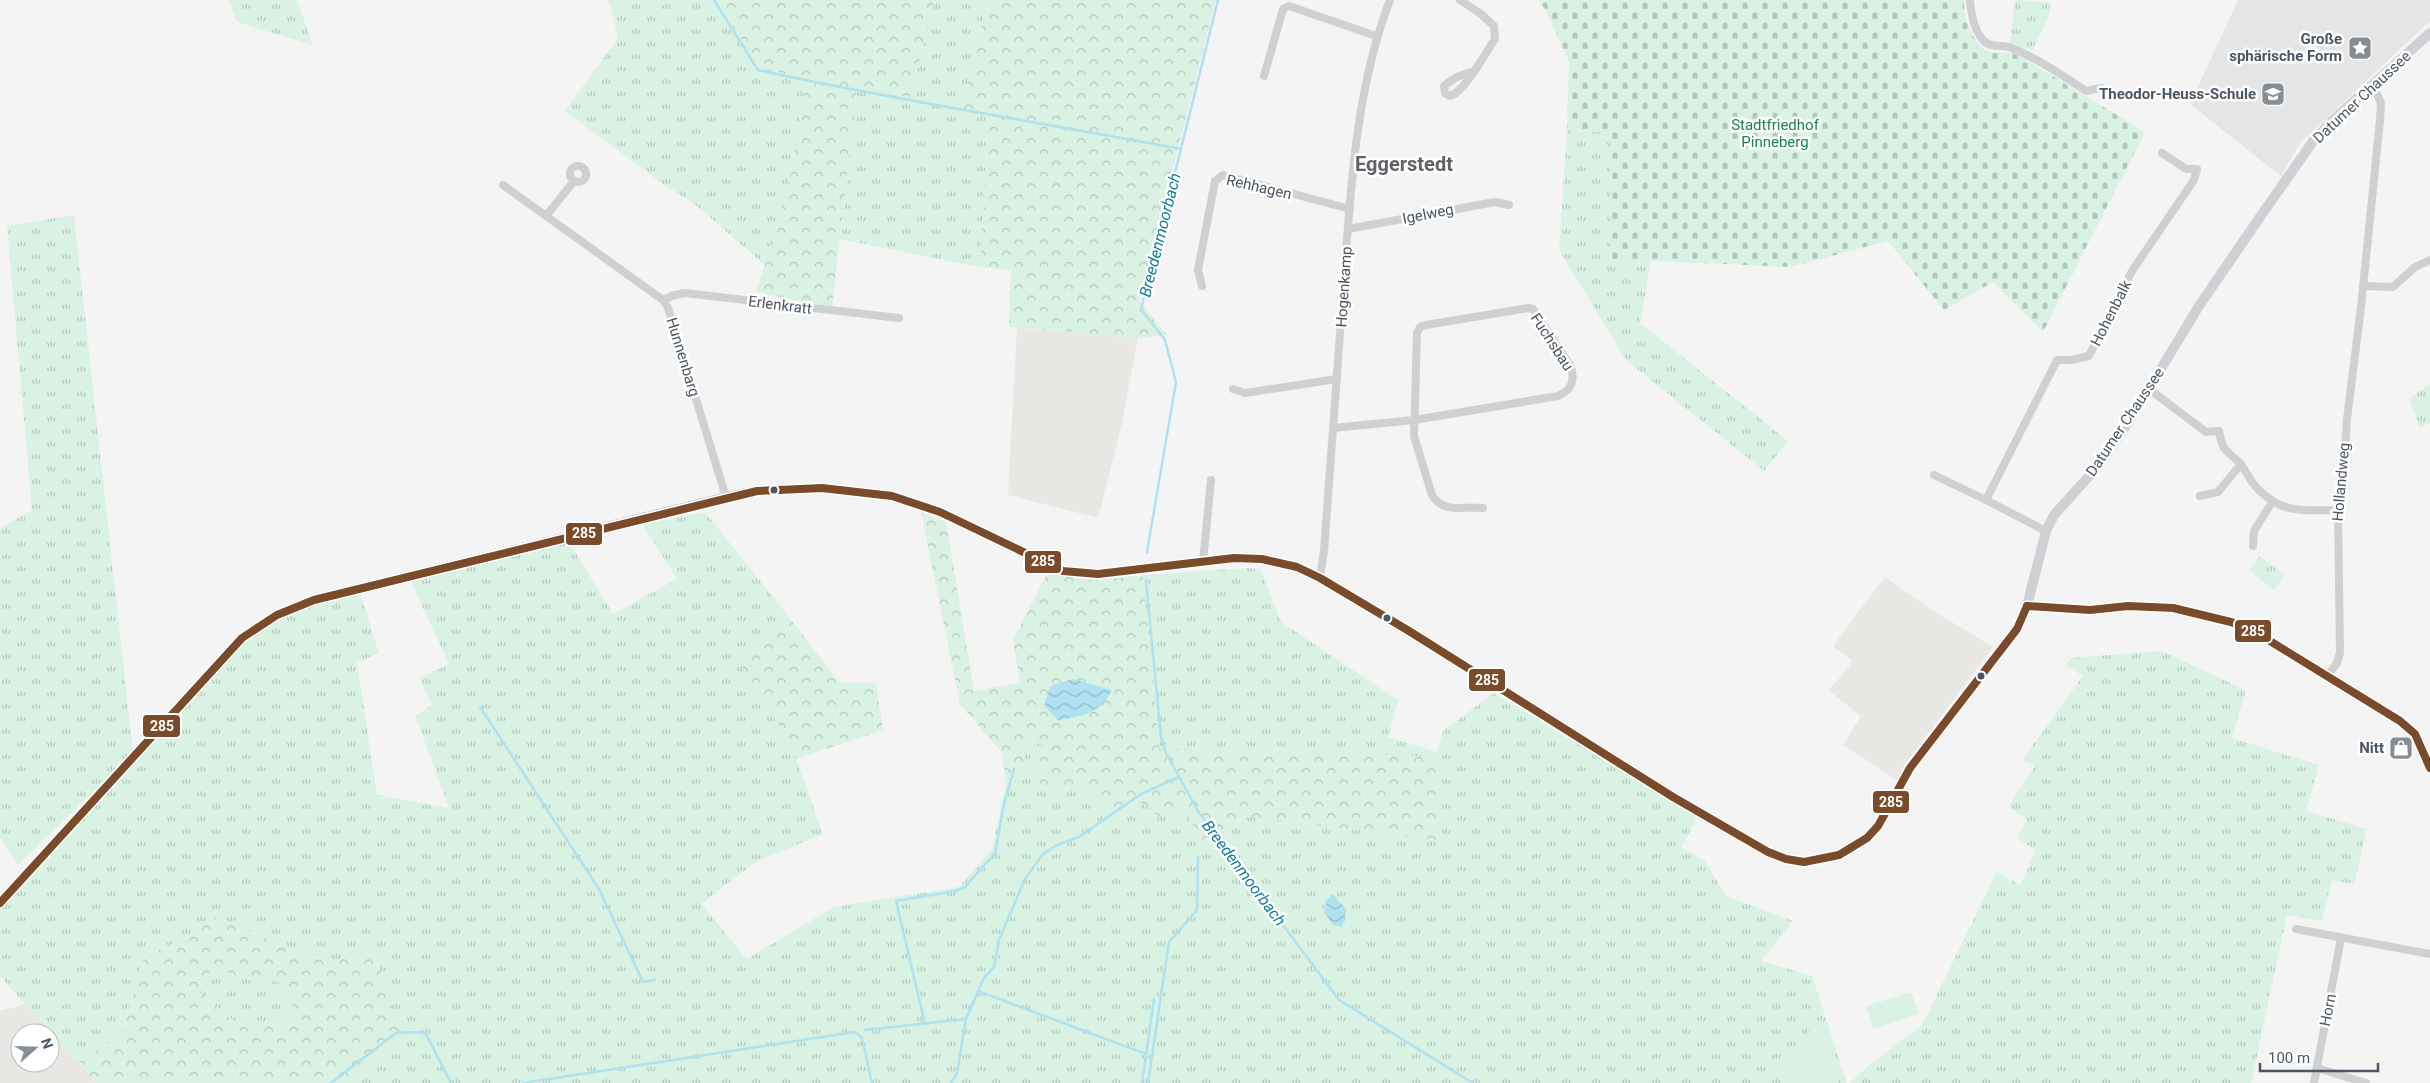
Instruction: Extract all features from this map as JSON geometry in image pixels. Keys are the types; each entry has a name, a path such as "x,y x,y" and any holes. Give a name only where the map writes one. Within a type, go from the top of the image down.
{"street":[{"name":"Hogenkamp","path":"1320,578 1324,551 1348,229 1362,107 1376,36 1390,0"},
{"path":"1460,0 1481,14 1494,26 1495,39 1472,72"},
{"path":"1970,0 1974,22 1983,40 1991,46 2007,46 2030,56 2086,91 2101,88"},
{"path":"1264,76 1283,9 1289,6 1376,36"},
{"name":"Datumer Chaussee","path":"0,903 242,638 277,615 314,600 726,497 757,491 822,488 892,496 940,512 1063,571 1098,574 1203,560 1262,559 1297,567 1320,578 1682,802 1768,852 1786,859 1804,862 1839,855 1867,838 1878,826 1910,768 2017,629 2026,606 2046,531 2054,515 2100,464 2149,389 2199,306 2314,140 2332,121 2430,33"},
{"name":"Hollandweg","path":"2327,676 2337,663 2340,653 2338,510 2380,120 2381,103 2373,86"},
{"name":"Hohenbalk","path":"1986,500 2057,360 2071,360 2089,356 2132,271 2194,180 2197,169 2186,169 2162,152"},
{"name":"Rehhagen","path":"1202,286 1198,270 1201,252 1215,181 1223,175 1350,209"},
{"path":"546,216 574,181"},
{"name":"Hunnenbarg","path":"503,185 663,300 668,308 726,497"},
{"name":"Igelweg","path":"1348,229 1495,202 1509,205"},
{"path":"2363,286 2393,287 2415,267 2430,260"},
{"name":"Erlenkratt","path":"663,300 685,293 899,318"},
{"name":"Fuchsbau","path":"1333,428 1414,420 1558,396 1566,393 1572,384 1574,374 1533,309 1426,325 1420,327 1418,332 1414,420 1414,436 1432,495 1437,503 1452,509 1483,508"},
{"path":"1233,388 1246,393 1337,379"},
{"path":"2149,389 2206,432 2219,431 2222,446 2241,464 2254,486 2272,502 2294,509 2338,510"},
{"path":"2200,496 2218,492 2241,464"},
{"path":"1934,475 2046,531"},
{"path":"1203,560 1211,480"},
{"path":"2253,546 2254,531 2272,502"},
{"path":"2026,606 2090,610 2128,606 2172,608 2210,616 2257,633 2400,721 2415,734 2430,768"},
{"path":"2296,929 2430,954"},
{"name":"Horn","path":"2314,1083 2341,938"},
{"path":"2317,1068 2366,1083"}],"shaded area":[{"name":"Theodor-Heuss-Schule","path":"2238,0 2430,0 2430,21 2300,143 2281,176 2190,104"},
{"path":"1017,328 1138,338 1121,427 1098,518 1008,495"},
{"path":"1885,577 1929,608 1993,647 1904,765 1897,780 1843,745 1861,716 1829,691 1853,661 1833,646"},
{"path":"26,1004 43,1023 10,1023 10,1073 60,1073 60,1043 97,1083 0,1083 0,1011"}],"green space":[{"path":"229,0 297,0 313,45 237,22"},
{"path":"607,0 716,0 758,66 807,80 786,201 765,265 693,203 663,184 565,111 618,38"},
{"path":"716,0 935,0 910,97 857,90 832,307 756,292 786,201 807,80 758,66"},
{"path":"935,0 989,0 961,107 989,112 980,267 840,239 857,89 910,97"},
{"path":"989,0 1216,0 1139,301 1167,335 1138,338 1009,327 1011,270 980,267 989,112 961,108"},
{"name":"Stadtfriedhof Pinneberg","path":"1539,0 1964,0 1965,14 1970,30 1974,38 1984,49 1990,52 2018,55 2145,132 2043,332 1993,282 1944,310 1888,241 1790,267 1611,259 1611,133 1567,129 1569,62 1547,13"},
{"path":"2015,0 2050,3 2049,16 2032,51 2010,43"},
{"path":"1567,129 1611,133 1611,259 1651,261 1640,323 1788,441 1764,471 1626,360 1559,250"},
{"path":"74,215 133,753 18,865 0,837 0,528 32,510 7,226"},
{"path":"2430,384 2430,423 2420,428 2409,399"},
{"path":"705,512 789,617 736,657 776,720 796,759 823,834 756,862 701,904 747,959 834,907 959,887 992,849 1006,784 1016,782 1030,741 1045,746 1030,791 1085,787 1110,815 1143,803 1184,806 1204,849 1247,816 1436,840 1439,757 1158,748 1143,575 1247,568 1261,569 1281,622 1398,700 1388,737 1437,752 1443,731 1494,693 1698,817 1681,847 1705,861 1726,896 1793,921 1761,961 1812,976 1847,1083 343,1083 373,949 329,963 210,915 197,933 144,957 121,1035 78,1063 60,1043 60,1023 42,1023 0,976 0,907 244,639 279,618 316,602 360,593 379,653 357,663 377,795 449,808 415,715 432,706 420,678 449,664 411,582 569,542 613,614 677,579 642,524"},
{"path":"921,512 946,522 974,691 1020,683 1013,640 1049,570 1072,578 1096,580 1143,575 1159,748 1439,757 1436,840 1247,816 1204,849 1184,806 1160,817 1142,803 1110,815 1085,787 1029,791 1045,746 1030,741 1016,782 1006,784 1002,753 960,704"},
{"path":"2260,556 2285,575 2274,590 2249,570"},
{"path":"789,617 839,682 876,683 883,730 796,759 776,720 736,657"},
{"path":"2161,651 2246,690 2232,738 2319,765 2306,811 2367,829 2354,884 2332,880 2322,921 2287,915 2251,1083 1850,1083 1868,1066 1922,1025 1997,872 2020,885 2036,850 2017,838 2028,820 2008,807 2035,766 2022,760 2083,676 2065,665 2071,658"},
{"path":"210,915 328,963 373,948 402,1039 343,1083 97,1083 78,1063 121,1035 144,957 197,933","holes":["216,970 249,978 279,982 293,1004 286,1019 247,1028 225,1015 200,992 203,976"]},
{"path":"216,970 249,978 279,982 293,1004 286,1019 247,1028 225,1015 200,992 203,976"},
{"path":"1911,992 1919,1014 1873,1029 1866,1006"},
{"path":"1815,1024 1821,1024 1826,1028 1842,1076 1838,1083 1796,1083 1783,1064"}],"water":[{"path":"1073,679 1112,690 1096,709 1083,715 1058,720 1044,706 1050,686"},
{"path":"1333,895 1347,910 1342,927 1333,925 1324,912 1326,900"}],"waterway":[{"path":"714,0 758,70 916,102 1181,149"},
{"name":"Breedenmoorbach","path":"1147,552 1176,382 1165,340 1141,309 1218,0"},
{"name":"Breedenmoorbach","path":"1146,581 1161,737 1166,753 1198,811 1339,1000 1473,1083"},
{"path":"480,707 599,889 643,982 655,980"},
{"path":"925,1024 896,901 955,891 965,887 995,853 1004,804 1014,769"},
{"path":"865,1030 966,1019 984,978 994,967 999,940 1025,879 1042,855 1055,846 1079,837 1141,794 1179,777"},
{"path":"1148,1083 1169,942 1197,910 1198,857"},
{"path":"978,991 1146,1054"},
{"path":"1142,1083 1154,999"},
{"path":"951,1083 957,1073 966,1019"},
{"path":"331,1083 396,1033 420,1032 426,1034 451,1083"},
{"path":"523,1083 855,1032 862,1038 872,1083"}],"transit line":[{"name":"285","path":"0,903 242,638 277,615 314,600 757,491 822,488 892,496 940,512 1063,571 1098,574 1234,558 1262,559 1297,567 1320,578 1409,631 1673,797 1768,852 1786,859 1804,862 1839,855 1867,838 1878,826 1910,768 2017,629 2027,606"},
{"name":"285","path":"2027,606 2090,610 2128,606 2173,608 2231,622 2257,633 2400,721 2415,734 2430,768"}],"place":[{"name":"Große sphärische Form","path":"2360,48"},
{"name":"Theodor-Heuss-Schule","path":"2273,94"},
{"name":"Nitt","path":"2401,748"}],"district":[{"name":"Eggerstedt","path":"1404,164"}]}
